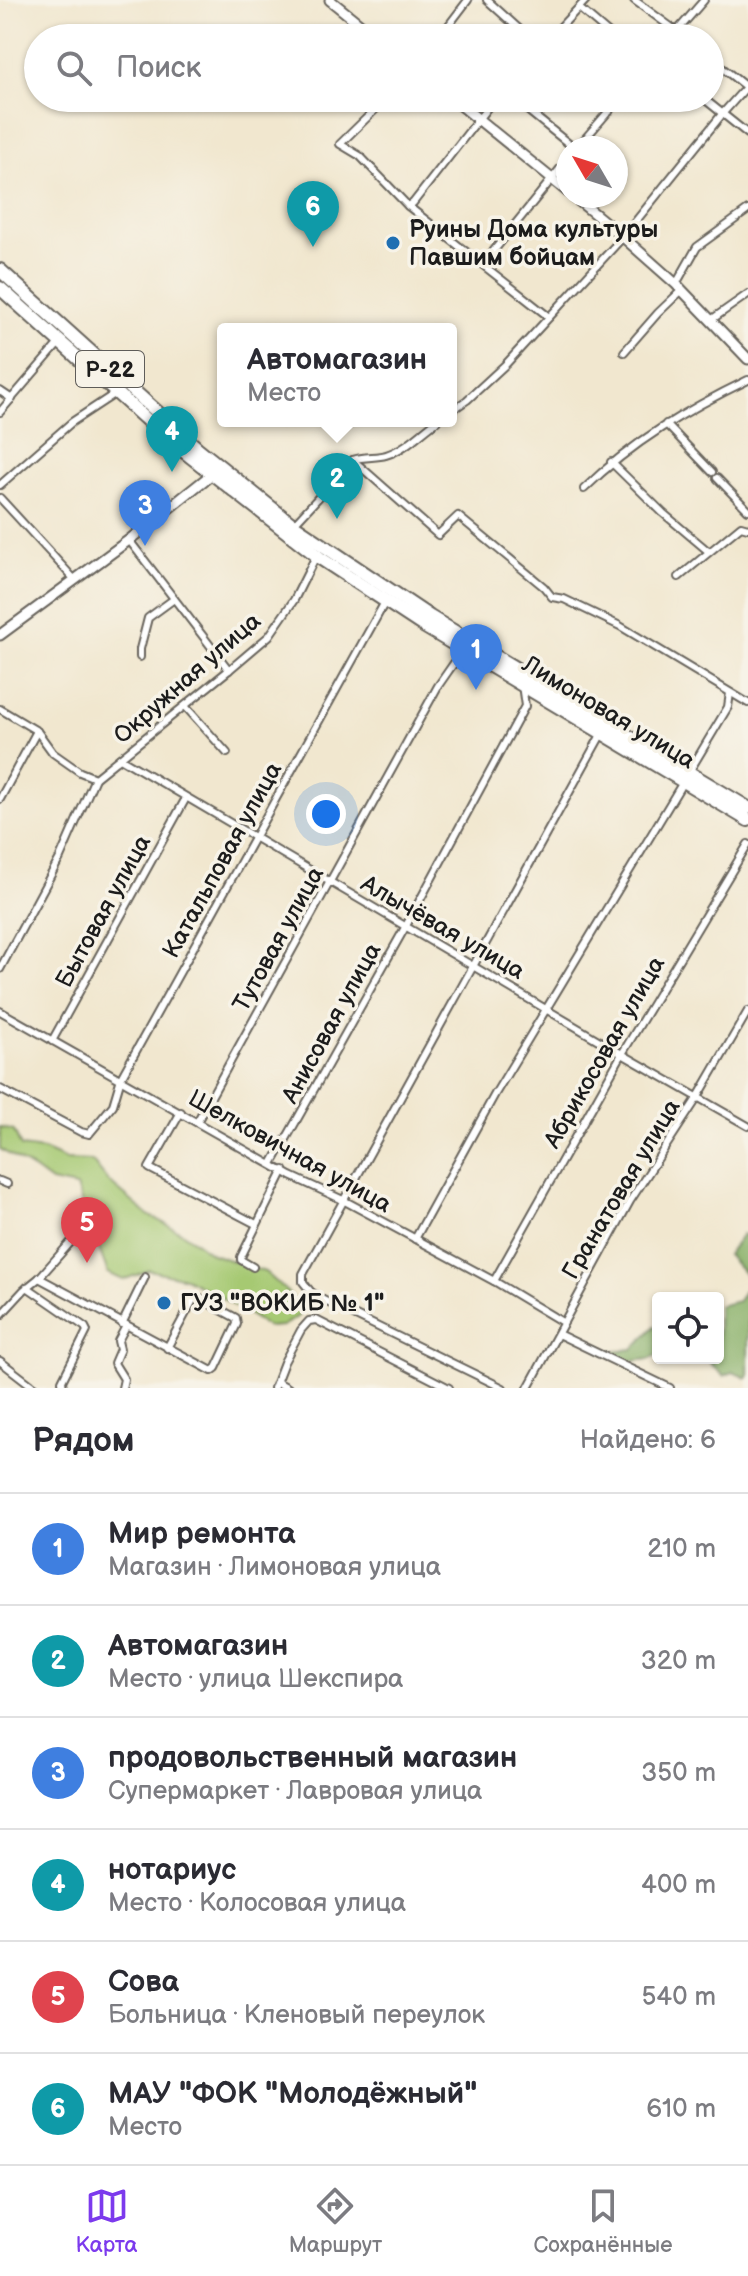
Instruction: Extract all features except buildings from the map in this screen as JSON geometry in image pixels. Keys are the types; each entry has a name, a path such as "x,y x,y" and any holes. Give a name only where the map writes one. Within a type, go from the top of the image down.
{"highway":[{"name":"Р-22","path":"0,270 216,471"},
{"name":"Р-22","path":"0,288 116,393 216,471"},
{"name":"Лимоновая улица","path":"216,471 430,617 686,777 748,820"},
{"name":"Лимоновая улица","path":"216,471 316,556 385,602 602,733 748,808"}],"main road":[{"path":"330,0 342,4 363,24"},
{"path":"470,112 556,183"},
{"path":"587,208 679,287 748,359"},
{"path":"0,635 216,471"}],"street":[{"path":"450,24 468,0"},
{"path":"487,0 514,24"},
{"path":"564,24 586,0"},
{"path":"634,0 667,24"},
{"path":"683,24 704,0"},
{"path":"580,9 598,24"},
{"path":"724,69 747,86 724,112"},
{"path":"373,112 340,144 360,156 408,206 549,317"},
{"path":"408,206 483,112"},
{"path":"530,112 560,136"},
{"path":"586,136 609,112"},
{"path":"457,407 506,364 623,237 723,113 748,134"},
{"path":"483,264 556,173"},
{"path":"624,352 679,287 697,247 748,210"},
{"path":"711,320 748,294"},
{"path":"0,412 60,342"},
{"path":"584,489 611,462 666,424 748,380"},
{"path":"0,391 12,399"},
{"path":"0,485 72,422 116,393"},
{"path":"666,424 748,510"},
{"path":"293,525 353,460 363,456 385,456 429,427"},
{"path":"353,460 438,535 458,516 552,597 564,599 620,626 748,703"},
{"path":"611,462 663,513 708,551"},
{"path":"0,498 75,580"},
{"path":"679,577 741,526 748,528"},
{"path":"129,540 229,670"},
{"name":"Окружная улица","path":"95,778 269,636 294,600 316,556"},
{"path":"140,657 148,618 174,599"},
{"name":"Катальповая улица","path":"0,1089 89,1134 113,1105 121,1078 385,602"},
{"name":"Тутовая улица","path":"197,1122 438,686 463,650"},
{"name":"Анисовая улица","path":"272,1164 525,706 522,685"},
{"path":"415,1239 495,1094 728,707 730,693"},
{"path":"185,706 227,753"},
{"path":"0,709 37,731 53,753 80,772 95,778 60,858 0,969"},
{"path":"0,799 37,731"},
{"path":"503,1388 323,1300 303,1282 303,1274 602,733"},
{"name":"Алычёвая улица","path":"120,758 748,1126"},
{"name":"Бытовая улица","path":"52,1041 186,798"},
{"name":"Абрикосовая улица","path":"494,1281 622,1054 748,844"},
{"name":"Шелковичная улица","path":"0,1011 291,1176 343,1200 494,1281 564,1323"},
{"name":"Гранатовая улица","path":"528,1388 630,1201 698,1097 748,1011"},
{"path":"181,1112 149,1168 256,1224"},
{"path":"253,1267 241,1257 284,1170"},
{"path":"0,1316 86,1225"},
{"path":"122,1388 124,1379 114,1363 120,1349 118,1341 145,1277"},
{"path":"39,1278 124,1325 167,1348 212,1371 237,1324 236,1318 199,1298 193,1300 167,1348"},
{"path":"27,1287 87,1331 62,1381 63,1388"},
{"path":"288,1388 275,1385 284,1362 301,1330 309,1321 316,1320 449,1388"},
{"path":"558,1334 670,1388"},
{"path":"0,1361 35,1388"}],"green space":[{"path":"0,1127 14,1131 21,1147 43,1150 66,1160 92,1161 108,1181 148,1215 183,1233 212,1254 265,1272 291,1295 300,1315 282,1326 268,1327 185,1278 149,1270 123,1280 108,1273 76,1187 51,1182 0,1149"},
{"path":"742,1234 748,1237 748,1278 727,1255"},
{"path":"748,1284 746,1378 733,1372 724,1376 711,1364 724,1364 724,1304 738,1301"},
{"path":"652,1329 652,1358 625,1362 613,1351 633,1349"}],"place":[{"name":"Руины Дома культуры Павшим бойцам","path":"393,243"},
{"name":"МАУ \"ФОК \"Молодёжный\"","path":"313,247"},
{"name":"нотариус","path":"172,472"},
{"name":"Автомагазин","path":"337,519"},
{"name":"продовольственный магазин","path":"145,546"},
{"name":"Мир ремонта","path":"476,690"},
{"name":"Сова","path":"87,1263"},
{"name":"ГУЗ \"ВОКИБ № 1\"","path":"164,1303"}]}
